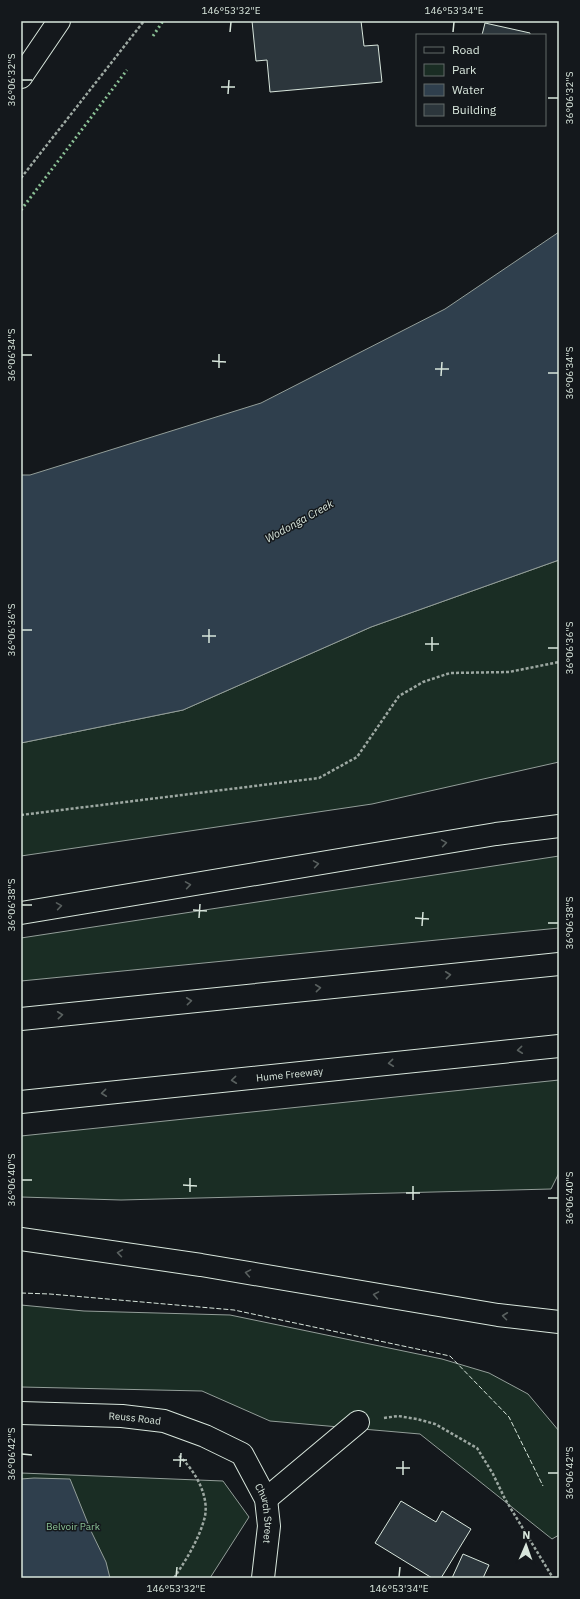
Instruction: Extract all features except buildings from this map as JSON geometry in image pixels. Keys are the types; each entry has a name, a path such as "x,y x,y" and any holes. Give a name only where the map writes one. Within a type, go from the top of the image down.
{"main road":[{"path":"21,77 59,21"},
{"path":"496,834 559,810"},
{"path":"21,912 496,834 559,826"},
{"path":"21,1019 559,964"},
{"name":"Hume Freeway","path":"21,1102 559,1046"},
{"path":"21,1239 201,1265 554,1324"},
{"name":"Reuss Road","path":"21,1413 122,1416 164,1422 205,1436 242,1454"},
{"path":"266,1499 358,1422"},
{"name":"Church Street","path":"242,1454 266,1499 269,1526 263,1578"}],"path":[{"path":"21,178 144,21"},
{"path":"21,816 319,778 358,757 399,696 423,682 450,673 509,672 559,662"},
{"path":"358,1422 398,1416 418,1419 435,1424 477,1448 494,1474 505,1499 553,1578"},
{"path":"174,1578 192,1548 205,1518 205,1501 199,1480 186,1462 175,1453"}],"green space":[{"path":"559,560 559,762 372,804 21,856 21,743 183,710 371,627"},
{"path":"559,856 559,928 21,981 21,938"},
{"path":"559,1080 559,1173 551,1189 121,1200 21,1197 21,1136"},
{"path":"21,1305 84,1311 230,1315 442,1359 489,1373 528,1394 559,1431 559,1535 552,1539 420,1434 270,1421 202,1391 21,1387"},
{"name":"Belvoir Park","path":"21,1473 223,1481 249,1517 210,1578 21,1578"}],"water":[{"name":"Wodonga Creek","path":"559,232 559,560 371,627 183,710 21,743 21,475 30,475 261,403 445,309"},
{"path":"21,1479 70,1479 91,1531 106,1562 110,1578 21,1578"}],"hedge":[{"path":"153,36 163,21"},
{"path":"21,210 127,70"}],"fence":[{"path":"21,1293 50,1294 234,1310 450,1356 509,1417 543,1486"}]}
